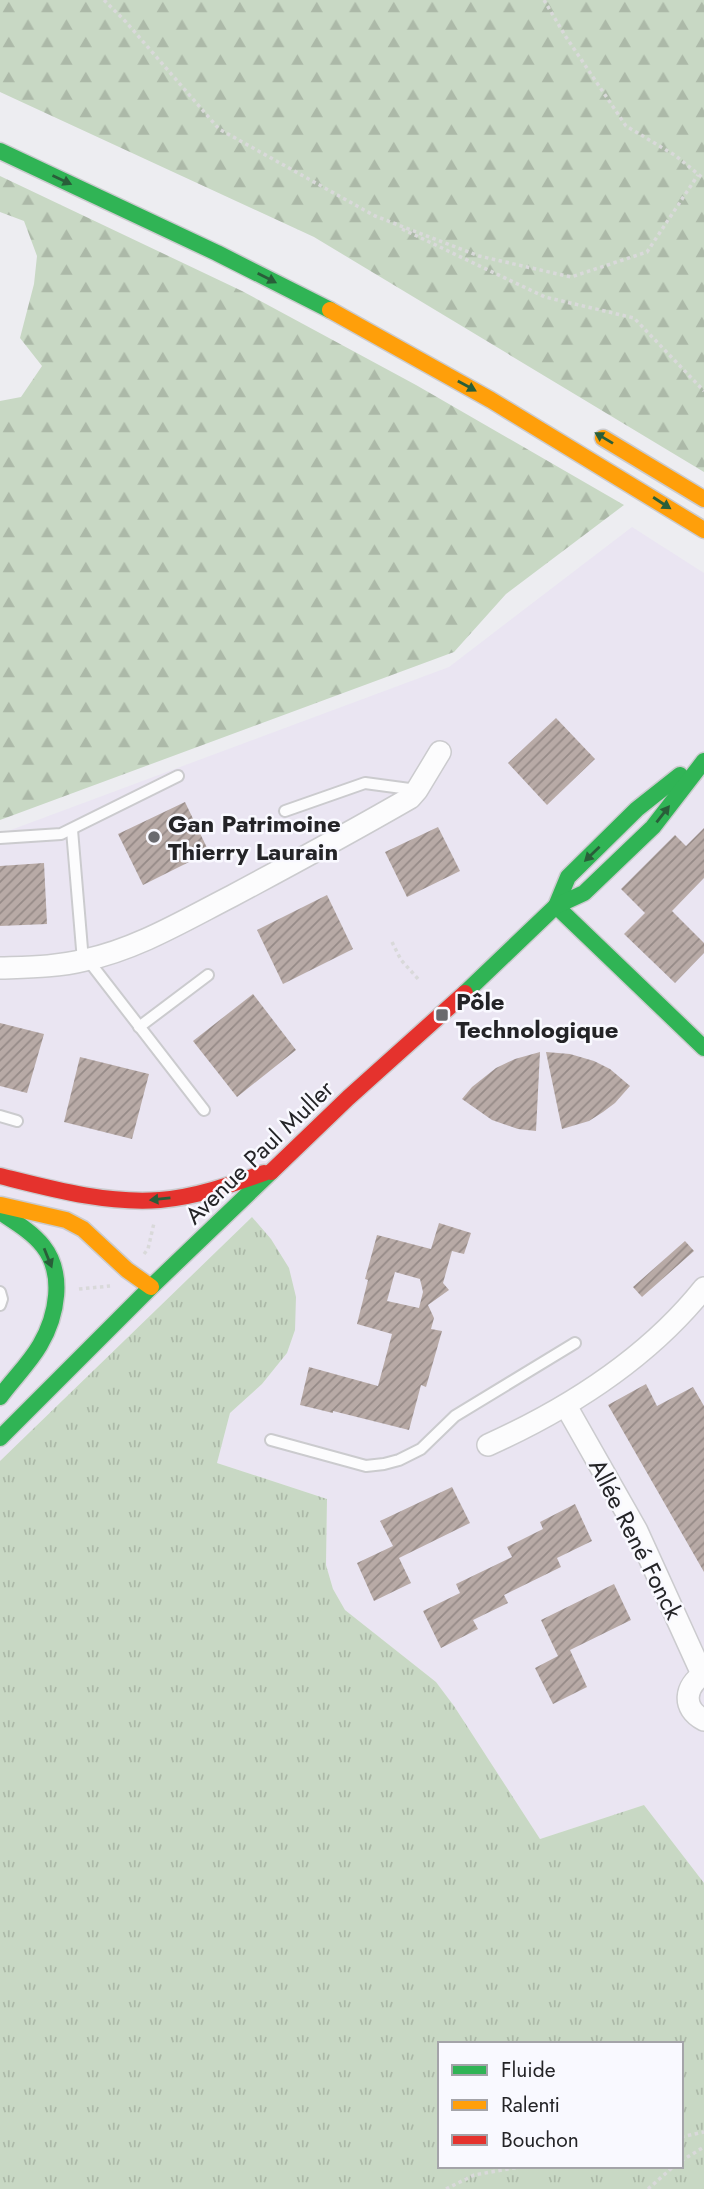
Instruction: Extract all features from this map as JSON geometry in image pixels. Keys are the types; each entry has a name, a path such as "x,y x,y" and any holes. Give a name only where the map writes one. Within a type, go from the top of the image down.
{"main road":[{"path":"0,150 217,253 344,317 502,407 704,530"},
{"path":"588,429 704,499"},
{"name":"Avenue Paul Muller","path":"556,906 568,877 637,809 704,758"},
{"name":"Avenue Paul Muller","path":"0,1438 151,1287 348,1098 442,1015 556,906 584,892 653,827 704,758"},
{"path":"556,906 704,1048"},
{"path":"0,1176 41,1187 118,1200 159,1200 207,1192 273,1170"},
{"path":"41,1187 93,1214"},
{"path":"0,1205 66,1220 83,1228 127,1270 151,1287"},
{"path":"0,1212 27,1230 44,1248 50,1261 55,1290 51,1322 39,1346 0,1397"},
{"path":"141,1256 151,1287"}],"street":[{"path":"0,968 57,966 86,960 118,951 164,931 410,798 440,752"},
{"path":"488,1445 566,1406 599,1384 655,1339 704,1288"},
{"name":"Allée René Fonck","path":"566,1406 637,1531 703,1674"},
{"path":"703,1674 691,1685 688,1694 689,1704 704,1720"}],"lane":[{"path":"0,838 61,834 178,776"},
{"path":"285,811 365,783 417,790"},
{"path":"72,830 86,960 204,1110"},
{"path":"139,1027 208,975"},
{"path":"0,1116 17,1121"},
{"path":"0,1293 0,1305"},
{"path":"271,1440 366,1466 399,1460 421,1449 455,1416 575,1343"}],"path":[{"path":"104,0 219,129 375,216 545,297 634,318 704,391"},
{"path":"544,0 626,126 676,156 704,179"},
{"path":"375,216 479,257 571,277 647,252 698,176"},
{"path":"392,942 401,960 420,981"},
{"path":"141,1256 148,1249 155,1218"},
{"path":"74,1289 109,1287 114,1282"},
{"path":"683,2137 704,2132"},
{"path":"683,2160 704,2147"},
{"path":"446,2189 474,2175 513,2168"},
{"path":"648,2189 672,2168"}],"shaded area":[{"path":"632,527 704,573 704,1883 644,1805 540,1839 436,1682 345,1610 333,1589 326,1565 327,1499 217,1463 230,1413 262,1384 287,1353 295,1330 252,1217 0,1461 0,834 449,667"}],"green space":[{"path":"0,0 704,0 704,472 314,237 0,92"},
{"path":"0,176 242,291 416,385 624,505 506,594 454,652 0,820 0,401 21,397 42,366 20,338 34,284 37,256 24,221 0,212"},
{"path":"252,1217 271,1239 289,1268 296,1297 295,1330 287,1353 262,1384 230,1413 217,1463 327,1499 326,1565 333,1589 345,1610 436,1682 540,1839 644,1805 704,1883 704,2189 0,2189 0,1461"}],"building":[{"path":"556,718 595,759 547,805 508,763"},
{"path":"185,802 209,852 143,885 118,834"},
{"path":"438,827 460,871 407,897 385,852"},
{"path":"704,828 704,878 672,911 704,943 704,953 675,983 624,934 645,913 621,889 675,835 686,846"},
{"path":"44,863 47,924 0,926 0,866"},
{"path":"327,895 353,949 283,984 257,930"},
{"path":"253,994 296,1050 237,1097 193,1041"},
{"path":"0,1023 44,1034 27,1093 0,1086"},
{"path":"540,1052 536,1131 518,1129 492,1120 462,1099 472,1087 496,1068"},
{"path":"546,1052 570,1054 594,1061 610,1069 630,1086 615,1103 589,1121 562,1129"},
{"path":"80,1057 149,1074 132,1139 64,1122"},
{"path":"439,1223 471,1233 464,1254 452,1251 443,1283 449,1290 428,1305 434,1318 431,1329 442,1331 426,1387 421,1385 409,1430 300,1405 309,1367 378,1386 392,1334 357,1324 377,1235 431,1249","holes":["395,1272 420,1279 423,1292 419,1308 387,1301"]},
{"path":"685,1241 694,1251 642,1297 633,1287"},
{"path":"646,1384 657,1406 693,1387 704,1406 704,1572 608,1405"},
{"path":"452,1487 470,1523 399,1558 411,1583 374,1601 357,1563 393,1546 380,1521"},
{"path":"575,1504 592,1541 557,1558 561,1567 504,1595 508,1603 473,1620 478,1629 441,1648 423,1611 460,1593 456,1584 512,1557 507,1547 543,1529 540,1522"},
{"path":"614,1584 631,1620 570,1650 587,1687 553,1704 535,1668 558,1656 541,1620"}],"traffic: fast":[{"path":"0,151 217,253 330,310"},
{"path":"465,993 556,906 584,893 653,827 704,761"},
{"path":"556,906 568,877 637,809 680,775"},
{"path":"556,906 704,1048"},
{"path":"0,1438 271,1172"},
{"path":"0,1212 39,1241 50,1257 56,1282 54,1308 46,1334 31,1359 0,1397"}],"traffic: slow":[{"path":"330,310 491,400 704,530"},
{"path":"603,438 704,499"},
{"path":"1,1205 66,1220 83,1229 127,1270 151,1287"}],"traffic: jam":[{"path":"271,1172 348,1098 465,993"},
{"path":"0,1176 79,1194 140,1201 200,1193 264,1173"}],"place":[{"name":"Gan Patrimoine Thierry Laurain","path":"154,837"},
{"name":"Pôle Technologique","path":"442,1015"}]}
